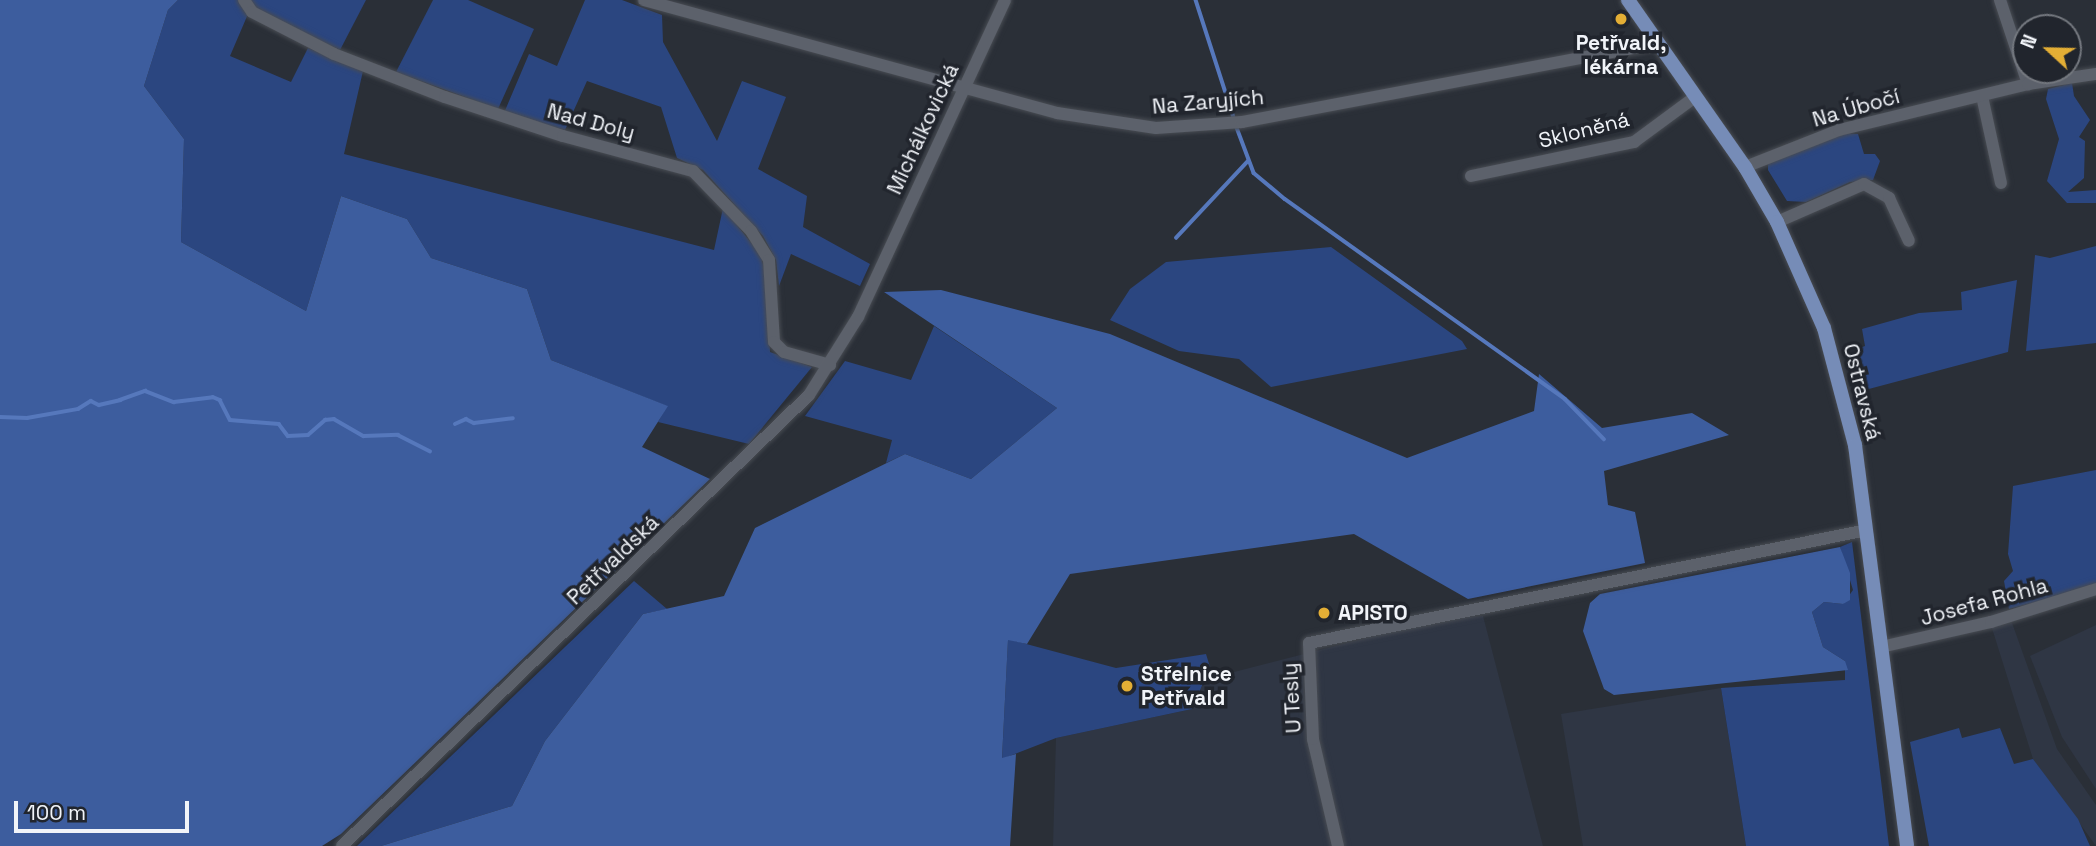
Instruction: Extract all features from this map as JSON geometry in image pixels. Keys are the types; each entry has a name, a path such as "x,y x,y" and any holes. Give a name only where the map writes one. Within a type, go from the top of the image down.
{"main road":[{"name":"Ostravská","path":"1629,0 1745,167 1777,222 1809,288 1837,369 1855,445 1908,846"}],"street":[{"name":"Nad Doly","path":"244,0 251,12 334,54 445,97 550,132 693,171 751,232 769,260 774,342 785,352 830,366"},
{"name":"Na Zaryjích","path":"644,0 963,89 1107,124 1177,128 1242,122 1659,43"},
{"name":"Michálkovická","path":"877,275 1005,0"},
{"path":"2000,0 2012,36"},
{"name":"Na Úbočí","path":"1745,167 1839,130 2028,84"},
{"path":"1982,96 2001,183"},
{"name":"Skloněná","path":"1471,176 1634,142 1695,97"},
{"path":"1777,222 1864,184 1889,198 1909,241"},
{"name":"Petřvaldská","path":"342,846 773,435 830,366 877,275"},
{"name":"U Tesly","path":"1338,846 1313,739 1309,643 1867,530"},
{"name":"Josefa Rohla","path":"1881,647 1991,622 2096,589"}],"shaded area":[{"path":"0,0 178,0 168,10 144,86 184,139 181,242 306,311 341,196 407,219 431,258 527,289 551,360 668,406 642,447 710,479 341,834 322,846 0,846"},
{"path":"178,0 240,0 248,14 230,56 291,82 308,48 363,71 344,154 714,250 723,208 761,255 768,289 770,352 812,367 749,444 658,422 667,406 551,360 527,289 431,258 407,219 341,196 306,311 181,242 184,139 144,86 168,10"},
{"path":"249,0 366,0 340,50 254,9"},
{"path":"433,0 468,0 534,29 498,109 396,72"},
{"path":"585,0 622,0 662,15 663,42 717,141 742,81 786,97 758,169 807,196 803,227 870,264 860,286 791,254 779,286 776,260 763,236 703,170 677,158 661,107 587,81 565,130 504,113 529,54 557,66"},
{"path":"2072,84 2074,96 2090,120 2079,137 2085,141 2084,178 2068,192 2096,190 2096,203 2067,203 2047,181 2059,139 2046,99 2048,89"},
{"path":"1838,133 1858,134 1864,154 1875,154 1880,161 1873,180 1850,182 1806,202 1787,201 1768,170 1768,161"},
{"path":"2096,246 2096,343 2026,351 2035,255 2050,258"},
{"path":"1331,247 1462,341 1467,349 1271,387 1239,359 1179,351 1110,320 1130,289 1166,262"},
{"path":"2017,280 2008,352 1865,390 1857,349 1865,346 1862,329 1919,313 1962,310 1961,292"},
{"path":"941,290 1110,334 1407,458 1534,411 1539,374 1602,428 1692,413 1729,435 1604,471 1608,505 1635,512 1645,563 1468,599 1354,534 1070,574 1027,644 1008,640 1002,758 1016,754 1010,846 381,846 512,806 545,741 643,614 724,596 755,528 905,454 971,479 1057,408 884,292"},
{"path":"934,326 1057,408 971,479 905,454 886,463 892,440 805,416 845,361 911,380"},
{"path":"2096,470 2096,586 2009,609 2004,581 2013,571 2008,554 2013,486"},
{"path":"1852,542 1889,846 1746,846 1721,688 1845,680 1845,661 1823,647 1812,612 1824,602 1843,604 1853,590 1840,547"},
{"path":"1840,547 1850,573 1850,600 1843,604 1824,602 1812,612 1823,647 1845,661 1848,670 1614,695 1604,689 1583,631 1590,603 1600,594"},
{"path":"634,581 667,609 643,614 545,741 512,806 381,846 357,846"},
{"path":"1483,616 1543,846 1053,846 1056,738 1192,709 1202,686 1230,673 1445,618"},
{"path":"2011,620 2057,749 2096,805 2096,846 2033,759 1991,625"},
{"path":"2096,625 2096,789 2062,737 2030,656"},
{"path":"1008,639 1116,668 1206,654 1210,667 1192,709 1056,738 1002,759"},
{"path":"1721,688 1746,846 1583,846 1561,714"},
{"path":"1959,728 1962,738 2000,728 2014,764 2033,759 2078,819 2090,846 1929,846 1910,742"}],"waterway":[{"path":"1196,0 1234,118"},
{"path":"1236,125 1254,173 1285,199 1565,399 1604,439"},
{"path":"1176,238 1248,161"},
{"path":"0,417 27,418 78,409 91,401 99,405 145,391 174,402 213,397 220,400 230,420 279,424 288,436 308,435 325,420 334,419 364,436 398,435 430,451"},
{"path":"455,424 466,419 474,423 513,418"}],"place":[{"name":"Petřvald, lékárna","path":"1621,19"},
{"name":"APISTO","path":"1324,613"},
{"name":"Střelnice Petřvald","path":"1127,686"}]}
